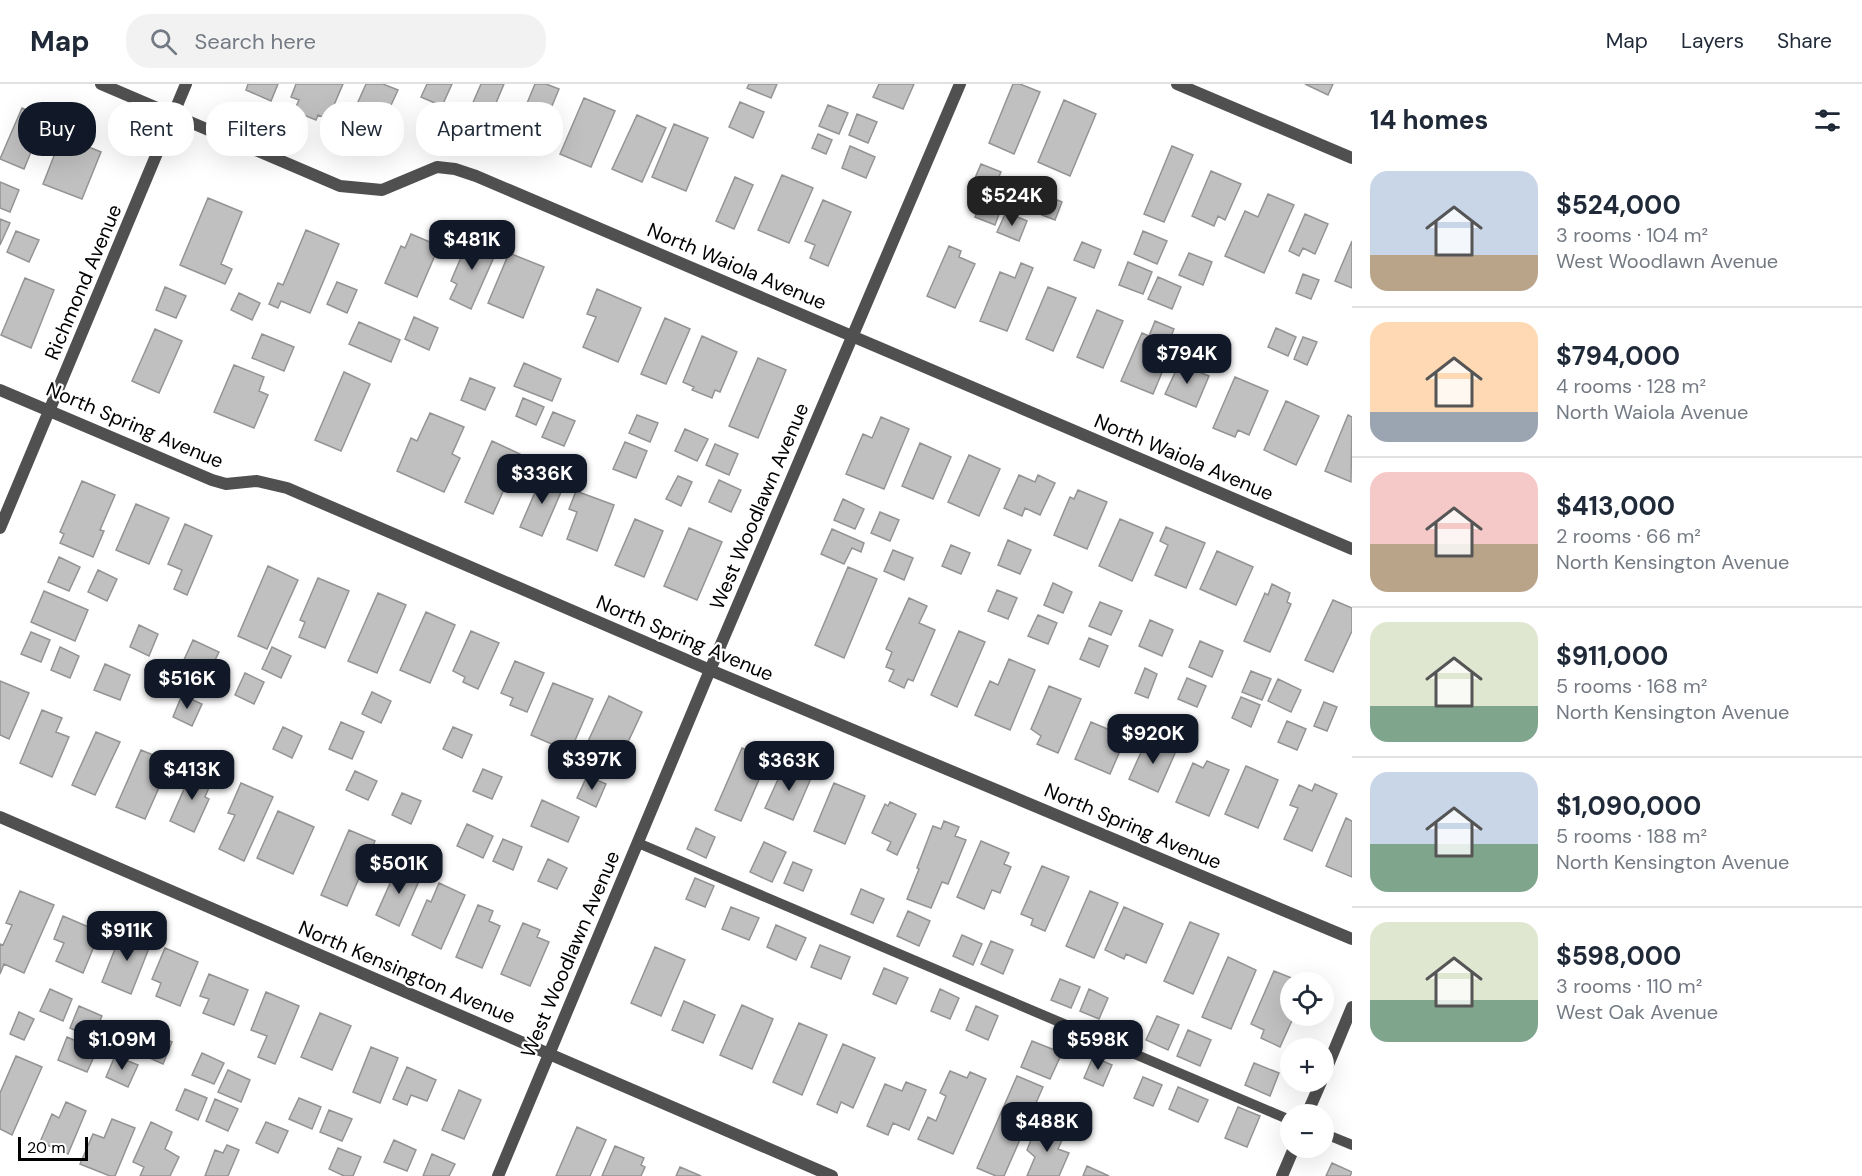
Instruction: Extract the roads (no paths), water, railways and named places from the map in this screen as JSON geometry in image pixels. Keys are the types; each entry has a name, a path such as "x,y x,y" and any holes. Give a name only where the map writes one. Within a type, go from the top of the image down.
{"street":[{"name":"North Waiola Avenue","path":"101,84 145,102"},
{"name":"Richmond Avenue","path":"179,102 186,84"},
{"name":"West Woodlawn Avenue","path":"498,1176 710,670 960,84"},
{"path":"1177,84 1352,158"},
{"name":"North Waiola Avenue","path":"194,123 340,186 382,190 437,168 465,172 1352,549"},
{"name":"Richmond Avenue","path":"0,528 156,156"},
{"name":"North Spring Avenue","path":"0,390 212,480 226,484 257,481 287,488 710,670 1352,939"},
{"name":"North Kensington Avenue","path":"0,817 832,1176"},
{"path":"1334,1050 1352,1007"},
{"path":"1282,1176 1290,1158"}],"lane":[{"path":"638,843 1280,1116"},
{"path":"1334,1138 1352,1146"}]}
